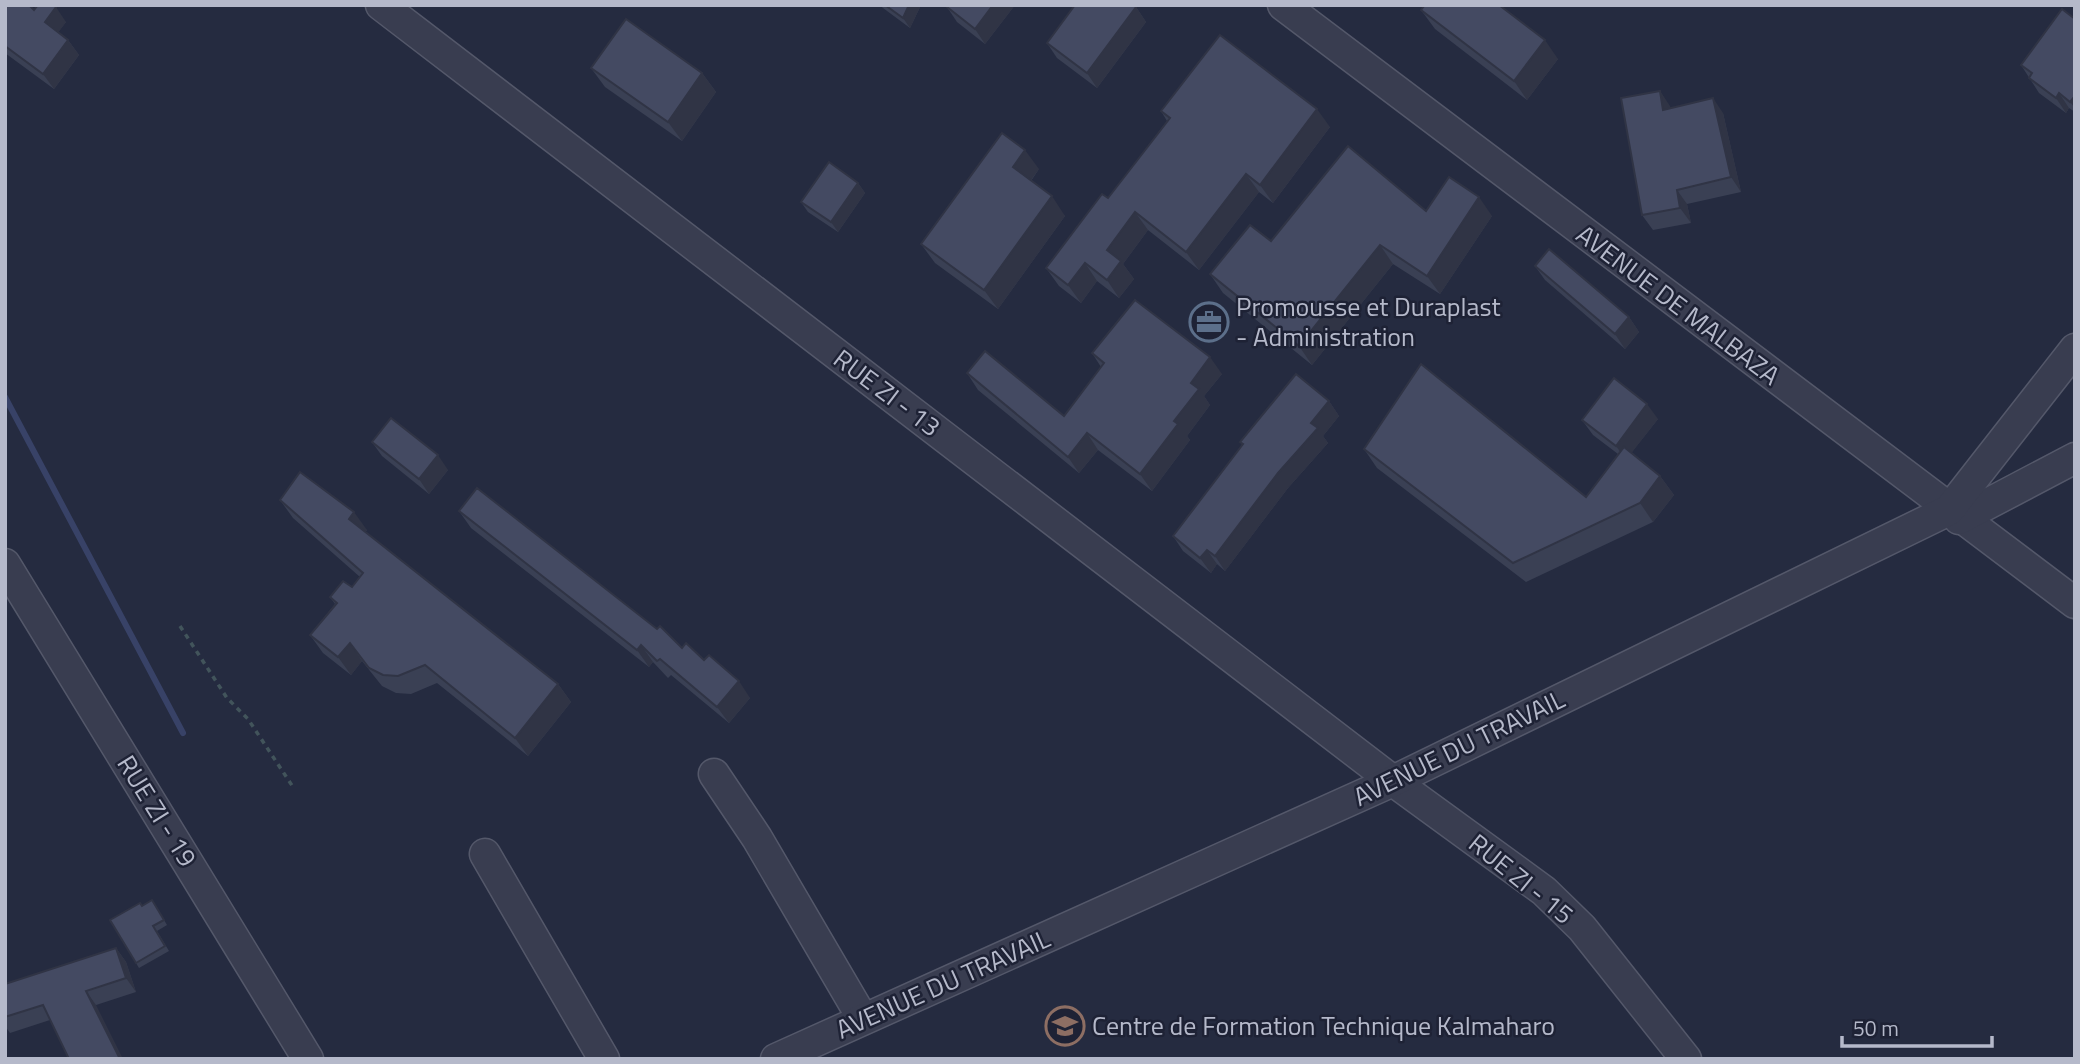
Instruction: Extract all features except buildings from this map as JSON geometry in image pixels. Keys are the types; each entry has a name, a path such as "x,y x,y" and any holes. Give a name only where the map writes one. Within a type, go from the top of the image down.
{"street":[{"name":"RUE ZI - 13","path":"381,5 1393,781"},
{"name":"AVENUE DE MALBAZA","path":"1283,5 2075,603"},
{"name":"AVENUE DU TRAVAIL","path":"776,1059 1393,781 1954,514 2075,349"},
{"path":"1954,514 2075,458"},
{"name":"RUE ZI - 19","path":"5,564 308,1059"},
{"path":"713,774 757,838 863,1019"},
{"name":"RUE ZI - 15","path":"1393,781 1544,891 1582,928 1685,1059"},
{"path":"485,854 604,1059"}],"path":[{"path":"180,626 227,698 248,719 293,787"}],"waterway":[{"path":"5,397 183,733"}],"place":[{"name":"Promousse et Duraplast - Administration","path":"1209,322"},
{"name":"Centre de Formation Technique Kalmaharo","path":"1065,1026"}]}
